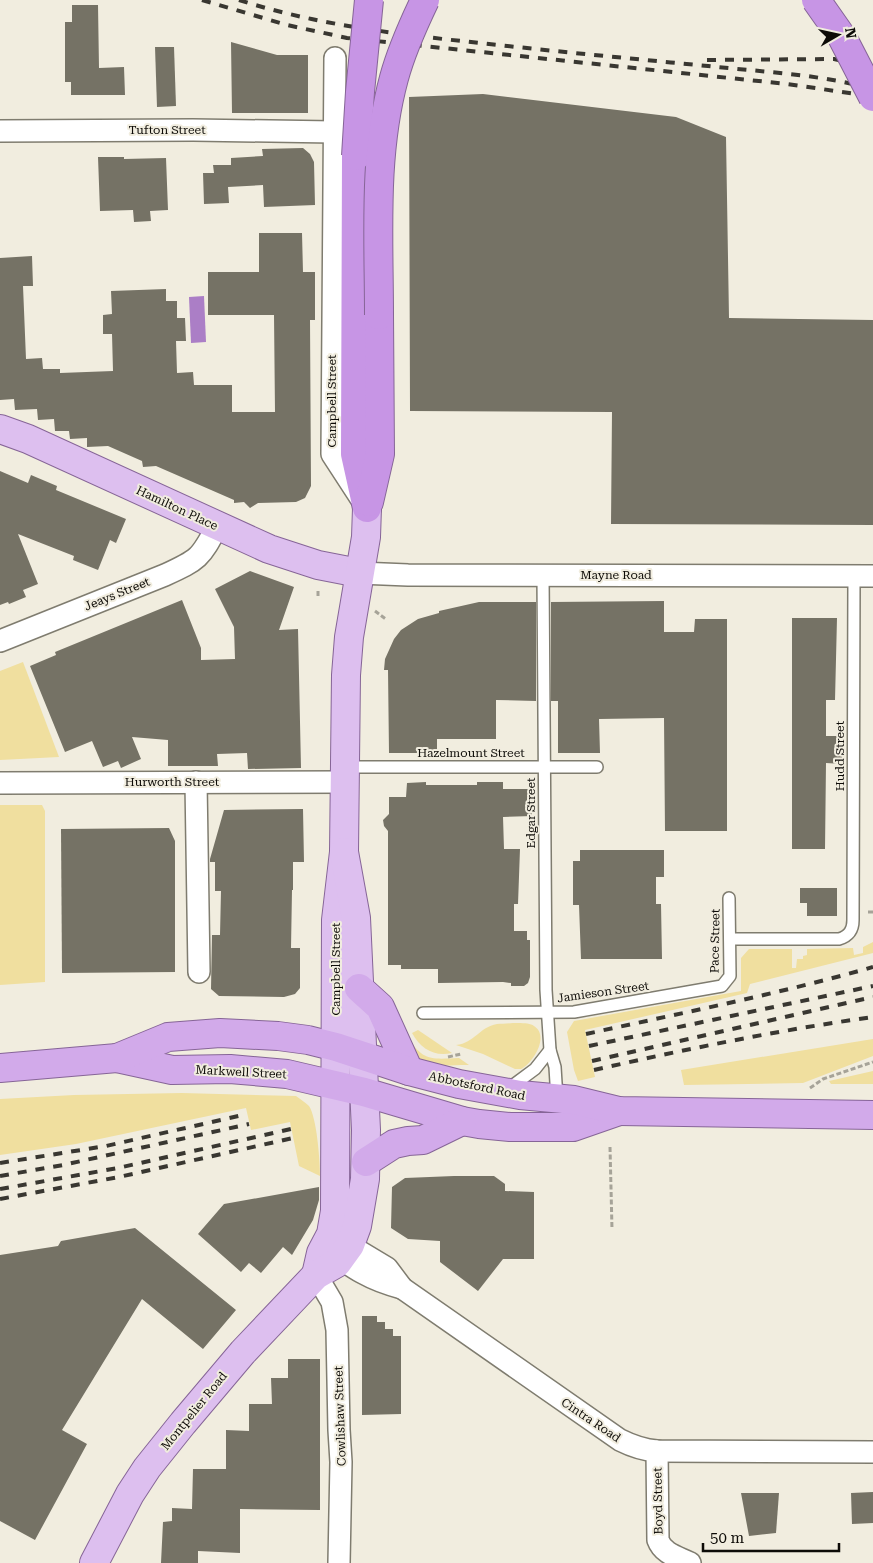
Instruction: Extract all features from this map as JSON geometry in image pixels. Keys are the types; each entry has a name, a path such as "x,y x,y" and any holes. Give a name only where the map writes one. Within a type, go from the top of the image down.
{"highway":[{"path":"367,508 380,454 367,314 356,156 369,0"},
{"path":"367,314 381,153 394,79 424,0"},
{"path":"816,0 842,37 873,97"},
{"path":"359,988 380,1007 409,1070"},
{"name":"Markwell Street","path":"117,1058 168,1037 220,1033 294,1038 336,1047"},
{"name":"Abbotsford Road","path":"336,1047 441,1080 502,1093 574,1100 620,1111 873,1115"},
{"name":"Markwell Street","path":"0,1068 117,1058 172,1070 230,1069 280,1073 364,1092"},
{"name":"Abbotsford Road","path":"364,1092 462,1122 510,1127 573,1127 620,1111"},
{"path":"366,1162 394,1144 423,1140 462,1122"}],"main road":[{"name":"Hamilton Place","path":"0,429 22,436 286,556 328,568 359,573"},
{"name":"Campbell Street","path":"337,1085 336,920 344,852 347,657 366,537 367,508"},
{"name":"Campbell Street","path":"344,852 356,918 362,1055"},
{"path":"336,1246 360,1215 366,1162 362,1055"},
{"path":"336,1246 337,1085"},
{"name":"Montpelier Road","path":"94,1563 130,1494 148,1468 194,1408 236,1359 316,1275 337,1263 336,1246"}],"street":[{"name":"Campbell Street","path":"335,58 332,454 367,508"},
{"name":"Tufton Street","path":"0,131 193,130 334,132"},
{"name":"Jeays Street","path":"0,641 165,575 190,563 205,550 217,526"},
{"name":"Mayne Road","path":"359,573 408,575 863,576"},
{"name":"Hurworth Street","path":"0,783 196,782 344,774"},
{"path":"196,782 200,972"},
{"name":"Cintra Road","path":"336,1246 387,1268 402,1288 620,1440 639,1448 657,1451 873,1452"},
{"name":"Cowlishaw Street","path":"316,1275 332,1302 338,1330 341,1468 339,1563"},
{"name":"Boyd Street","path":"657,1451 658,1540 662,1548 668,1553 690,1563"}],"lane":[{"name":"Edgar Street","path":"543,575 548,1013 550,1050 555,1067 557,1099"},
{"name":"Hudd Street","path":"730,939 839,939 851,930 853,920 863,576"},
{"name":"Hazelmount Street","path":"344,774 597,767"},
{"name":"Pace Street","path":"725,984 730,976 729,898"},
{"name":"Jamieson Street","path":"423,1013 574,1012 718,988 725,984"},
{"path":"502,1093 535,1069 550,1050"}],"path":[{"path":"318,589 318,596"},
{"path":"375,611 387,620"},
{"path":"868,912 873,912"},
{"path":"440,1057 462,1054"},
{"path":"810,1088 823,1079 873,1062"},
{"path":"610,1146 612,1229"}],"shaded area":[{"path":"204,296 206,342 191,343 189,297"},
{"path":"23,662 59,757 0,760 0,671"},
{"path":"0,805 42,805 45,811 45,982 0,985"},
{"path":"873,942 873,953 750,984 747,993 585,1030 595,1077 578,1081 567,1032 574,1021 741,991 741,958 749,949 792,949 792,968 796,968 797,959 803,959 803,956 807,955 807,949 853,948 854,955 863,953 863,947"},
{"path":"497,1024 531,1024 539,1030 540,1042 538,1049 526,1066 521,1069 515,1069 483,1054 456,1045 468,1041 486,1028"},
{"path":"418,1030 452,1053 434,1053 424,1047 412,1033"},
{"path":"407,1035 412,1044 428,1057 442,1059 459,1058 469,1065 439,1066 424,1063 413,1054"},
{"path":"873,1039 873,1056 803,1083 684,1085 681,1070"},
{"path":"873,1071 873,1084 831,1084 829,1081"},
{"path":"182,1093 296,1096 309,1106 312,1112 318,1140 320,1176 299,1166 290,1122 251,1130 246,1108 76,1144 0,1155 0,1099 74,1095"}],"building":[{"path":"72,5 98,5 99,68 124,67 125,95 71,95 71,82 65,82 65,22 72,22"},
{"path":"231,42 277,55 308,55 308,113 232,113"},
{"path":"155,47 174,47 176,106 157,107"},
{"path":"483,94 676,117 726,137 729,318 873,320 873,525 611,524 612,412 410,411 409,97"},
{"path":"303,148 310,154 314,162 315,205 264,207 263,185 228,187 229,203 204,204 203,173 214,173 213,165 231,165 231,158 263,156 262,149"},
{"path":"98,157 124,157 124,159 166,158 168,210 150,211 151,221 134,222 133,210 100,211"},
{"path":"259,233 302,233 303,272 315,272 315,320 310,320 311,486 305,498 296,502 258,503 250,508 244,502 234,503 234,500 156,466 143,467 142,461 108,446 87,447 87,438 70,439 69,431 55,431 54,419 38,420 37,409 15,410 14,399 0,400 0,258 32,256 33,286 23,286 26,359 42,358 43,369 60,369 60,373 113,371 112,334 103,334 103,315 112,314 111,291 166,289 166,301 177,301 177,318 185,318 186,341 176,341 177,373 193,372 194,385 232,385 232,412 275,412 274,315 208,315 208,272 259,272"},
{"path":"0,471 28,483 31,475 57,486 56,490 126,519 116,543 110,540 98,570 73,560 74,556 18,534 38,584 23,590 26,597 9,604 8,602 0,605"},
{"path":"250,571 294,587 279,630 298,629 301,768 248,769 247,753 217,754 218,766 168,766 168,740 132,737 141,759 121,768 118,761 103,767 92,741 65,752 30,666 56,655 55,652 182,600 201,648 201,660 235,659 234,627 215,589"},
{"path":"664,601 664,632 694,632 695,619 727,619 727,831 665,831 664,718 599,719 600,753 558,753 558,701 551,701 551,602"},
{"path":"479,602 536,602 536,701 496,700 496,739 437,739 437,753 389,753 388,670 384,670 385,659 394,639 401,630 418,619 439,613 439,611"},
{"path":"792,618 837,618 835,700 826,700 826,736 842,736 842,764 826,763 825,849 792,849"},
{"path":"426,782 426,785 477,785 477,782 503,782 503,789 532,789 532,816 503,817 504,849 520,849 518,904 514,904 514,931 527,931 527,940 530,940 530,977 528,983 524,986 511,986 511,983 503,982 438,983 438,969 401,969 401,965 388,965 388,831 384,826 383,820 389,814 389,797 406,797 407,783"},
{"path":"303,809 304,862 293,862 291,948 300,948 300,988 295,994 284,997 219,996 211,989 212,935 220,935 221,891 215,891 215,862 210,862 210,859 224,810"},
{"path":"169,828 175,841 175,972 62,973 61,829"},
{"path":"580,850 664,850 664,877 656,877 656,904 661,904 662,959 581,959 579,905 573,905 573,861 580,861"},
{"path":"800,888 837,888 837,916 807,916 807,903 800,903"},
{"path":"494,1176 505,1184 505,1191 534,1192 534,1259 503,1259 478,1291 440,1262 440,1241 408,1239 391,1228 392,1187 405,1178"},
{"path":"319,1187 319,1200 313,1220 292,1255 283,1247 261,1273 249,1263 241,1272 198,1234 224,1204"},
{"path":"135,1228 236,1310 203,1349 142,1299 62,1430 87,1444 35,1540 0,1521 0,1255 58,1246 61,1241"},
{"path":"362,1316 377,1316 377,1322 385,1322 385,1329 393,1329 393,1336 401,1336 401,1414 362,1415"},
{"path":"288,1359 320,1359 320,1510 240,1509 240,1553 198,1551 198,1563 161,1563 163,1522 172,1521 172,1508 192,1509 193,1469 226,1469 226,1430 249,1431 249,1404 272,1404 271,1378 288,1378"},
{"path":"873,1492 873,1523 852,1524 851,1493"},
{"path":"741,1493 779,1493 776,1533 749,1536"}],"railway":[{"path":"202,0 287,25 347,38 787,84 856,94 873,100"},
{"path":"239,0 300,17 394,33 544,50 791,74 873,89"},
{"path":"707,60 834,59 873,68"},
{"path":"586,1034 766,995 873,967"},
{"path":"589,1046 873,986"},
{"path":"592,1061 873,997"},
{"path":"594,1070 733,1040 873,1017"},
{"path":"0,1163 106,1146 247,1114"},
{"path":"0,1176 63,1165 249,1124"},
{"path":"0,1189 118,1168 291,1129"},
{"path":"0,1199 119,1177 293,1138"}]}
